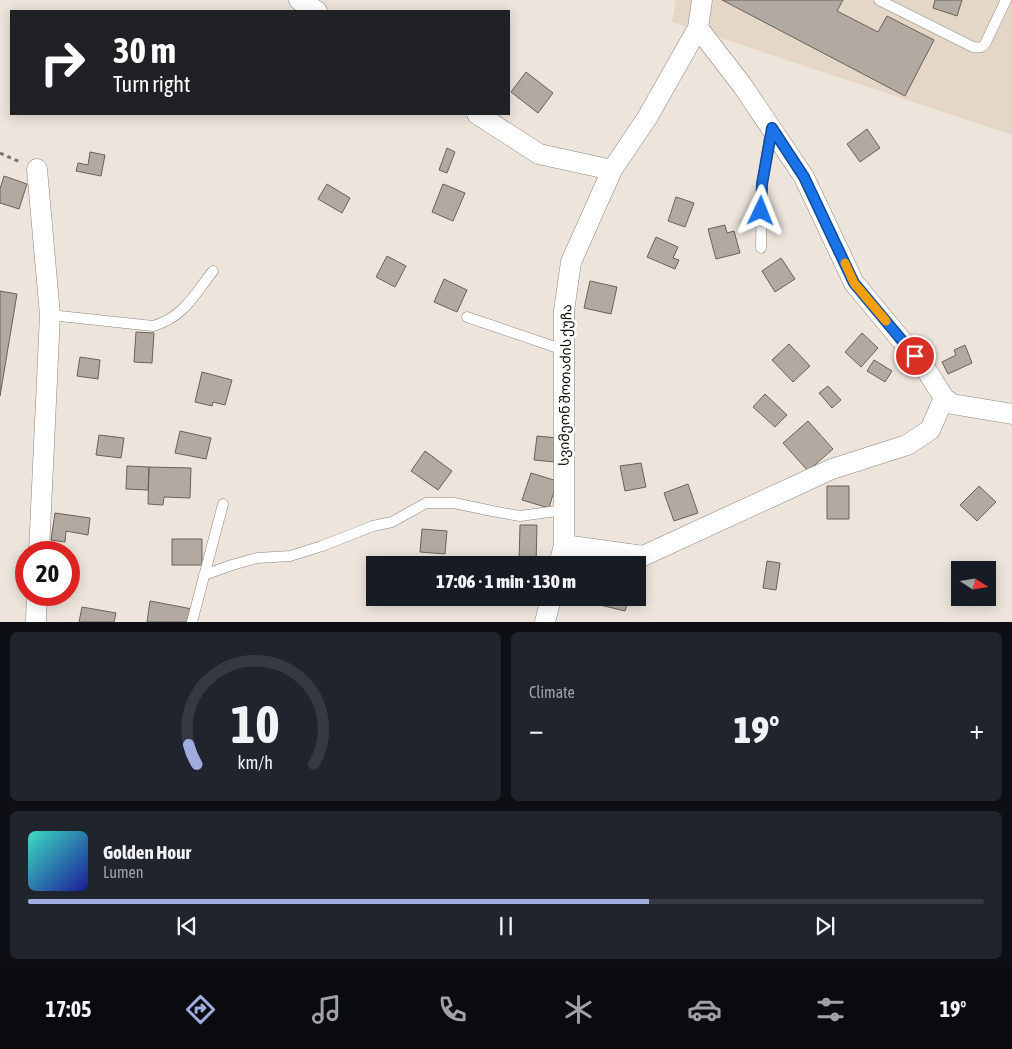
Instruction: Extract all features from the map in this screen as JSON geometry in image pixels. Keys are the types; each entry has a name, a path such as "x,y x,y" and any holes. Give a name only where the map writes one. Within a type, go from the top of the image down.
{"street":[{"path":"299,0 315,10"},
{"path":"702,0 698,28 742,85 804,177 854,283 927,371 944,398 952,404 1012,414"},
{"name":"სვიმეონ შოთაძის ქუჩა","path":"561,556 564,545 564,310 571,262 612,170 647,118 698,28"},
{"path":"479,115 539,154 612,170"},
{"path":"37,169 50,316 40,541"},
{"path":"564,545 643,556 832,469 907,445 930,430 944,398"},
{"path":"36,622 37,606"},
{"path":"545,622 549,606"}],"lane":[{"path":"878,0 978,48 985,44 1006,0"},
{"path":"761,248 762,184 772,128"},
{"path":"50,316 153,326 164,323 178,314 190,302 213,271"},
{"path":"467,317 564,350"},
{"path":"204,575 257,558 290,556 322,546 373,526 392,522 426,503 454,503 520,516 564,510"},
{"path":"192,622 223,504"}],"shaded area":[{"path":"676,0 1012,0 1012,135 672,22"}],"building":[{"path":"722,0 843,0 837,11 878,32 887,16 934,40 905,96"},
{"path":"935,0 962,0 957,16 933,8"},
{"path":"526,72 553,93 538,113 511,92"},
{"path":"867,129 880,148 860,162 847,144"},
{"path":"447,148 455,152 447,173 439,170"},
{"path":"90,152 105,155 101,176 76,171 78,163 88,165"},
{"path":"4,176 27,184 19,209 0,203 0,189"},
{"path":"327,184 350,198 342,213 318,199"},
{"path":"443,184 465,193 453,221 432,212"},
{"path":"676,197 694,203 685,227 668,221"},
{"path":"725,225 727,233 734,231 740,253 716,259 708,229"},
{"path":"656,237 678,247 673,258 679,260 675,269 647,257"},
{"path":"387,256 406,266 395,287 376,277"},
{"path":"781,258 795,279 775,292 762,271"},
{"path":"444,279 467,290 457,312 434,302"},
{"path":"590,281 617,287 611,314 584,308"},
{"path":"0,291 17,294 0,396"},
{"path":"136,332 154,333 152,363 134,362"},
{"path":"862,333 878,348 861,367 845,352"},
{"path":"789,344 810,366 793,382 772,360"},
{"path":"965,345 972,363 948,374 942,362 956,355 954,350"},
{"path":"80,357 100,360 98,379 77,376"},
{"path":"874,360 892,371 885,382 867,371"},
{"path":"202,372 232,380 225,405 213,402 212,406 195,402"},
{"path":"828,386 841,400 832,408 819,393"},
{"path":"765,394 787,415 775,427 753,407"},
{"path":"808,421 833,449 808,471 783,443"},
{"path":"180,431 211,438 206,459 175,453"},
{"path":"99,435 124,438 121,458 96,455"},
{"path":"537,436 558,438 555,462 534,460"},
{"path":"425,451 452,471 438,490 411,471"},
{"path":"641,463 646,487 625,491 620,466"},
{"path":"127,466 149,467 148,490 126,489"},
{"path":"149,467 191,468 190,498 164,497 163,505 148,504"},
{"path":"531,473 557,481 549,508 522,500"},
{"path":"688,484 698,513 674,521 664,493"},
{"path":"827,486 849,486 849,519 827,519"},
{"path":"979,486 996,502 977,521 960,505"},
{"path":"55,513 90,518 88,535 66,531 65,541 51,540"},
{"path":"520,525 537,525 536,556 519,556"},
{"path":"422,529 447,531 445,554 420,552"},
{"path":"172,539 202,539 202,565 172,565"},
{"path":"767,561 780,563 776,590 763,588"},
{"path":"150,601 192,609 190,622 147,622"},
{"path":"604,606 627,606 625,611"},
{"path":"82,607 116,613 114,622 79,622"}],"slow traffic":[{"path":"845,263 854,283 886,321"}],"route":[{"path":"761,211 762,184 772,128 804,177 854,283 915,356"}]}
